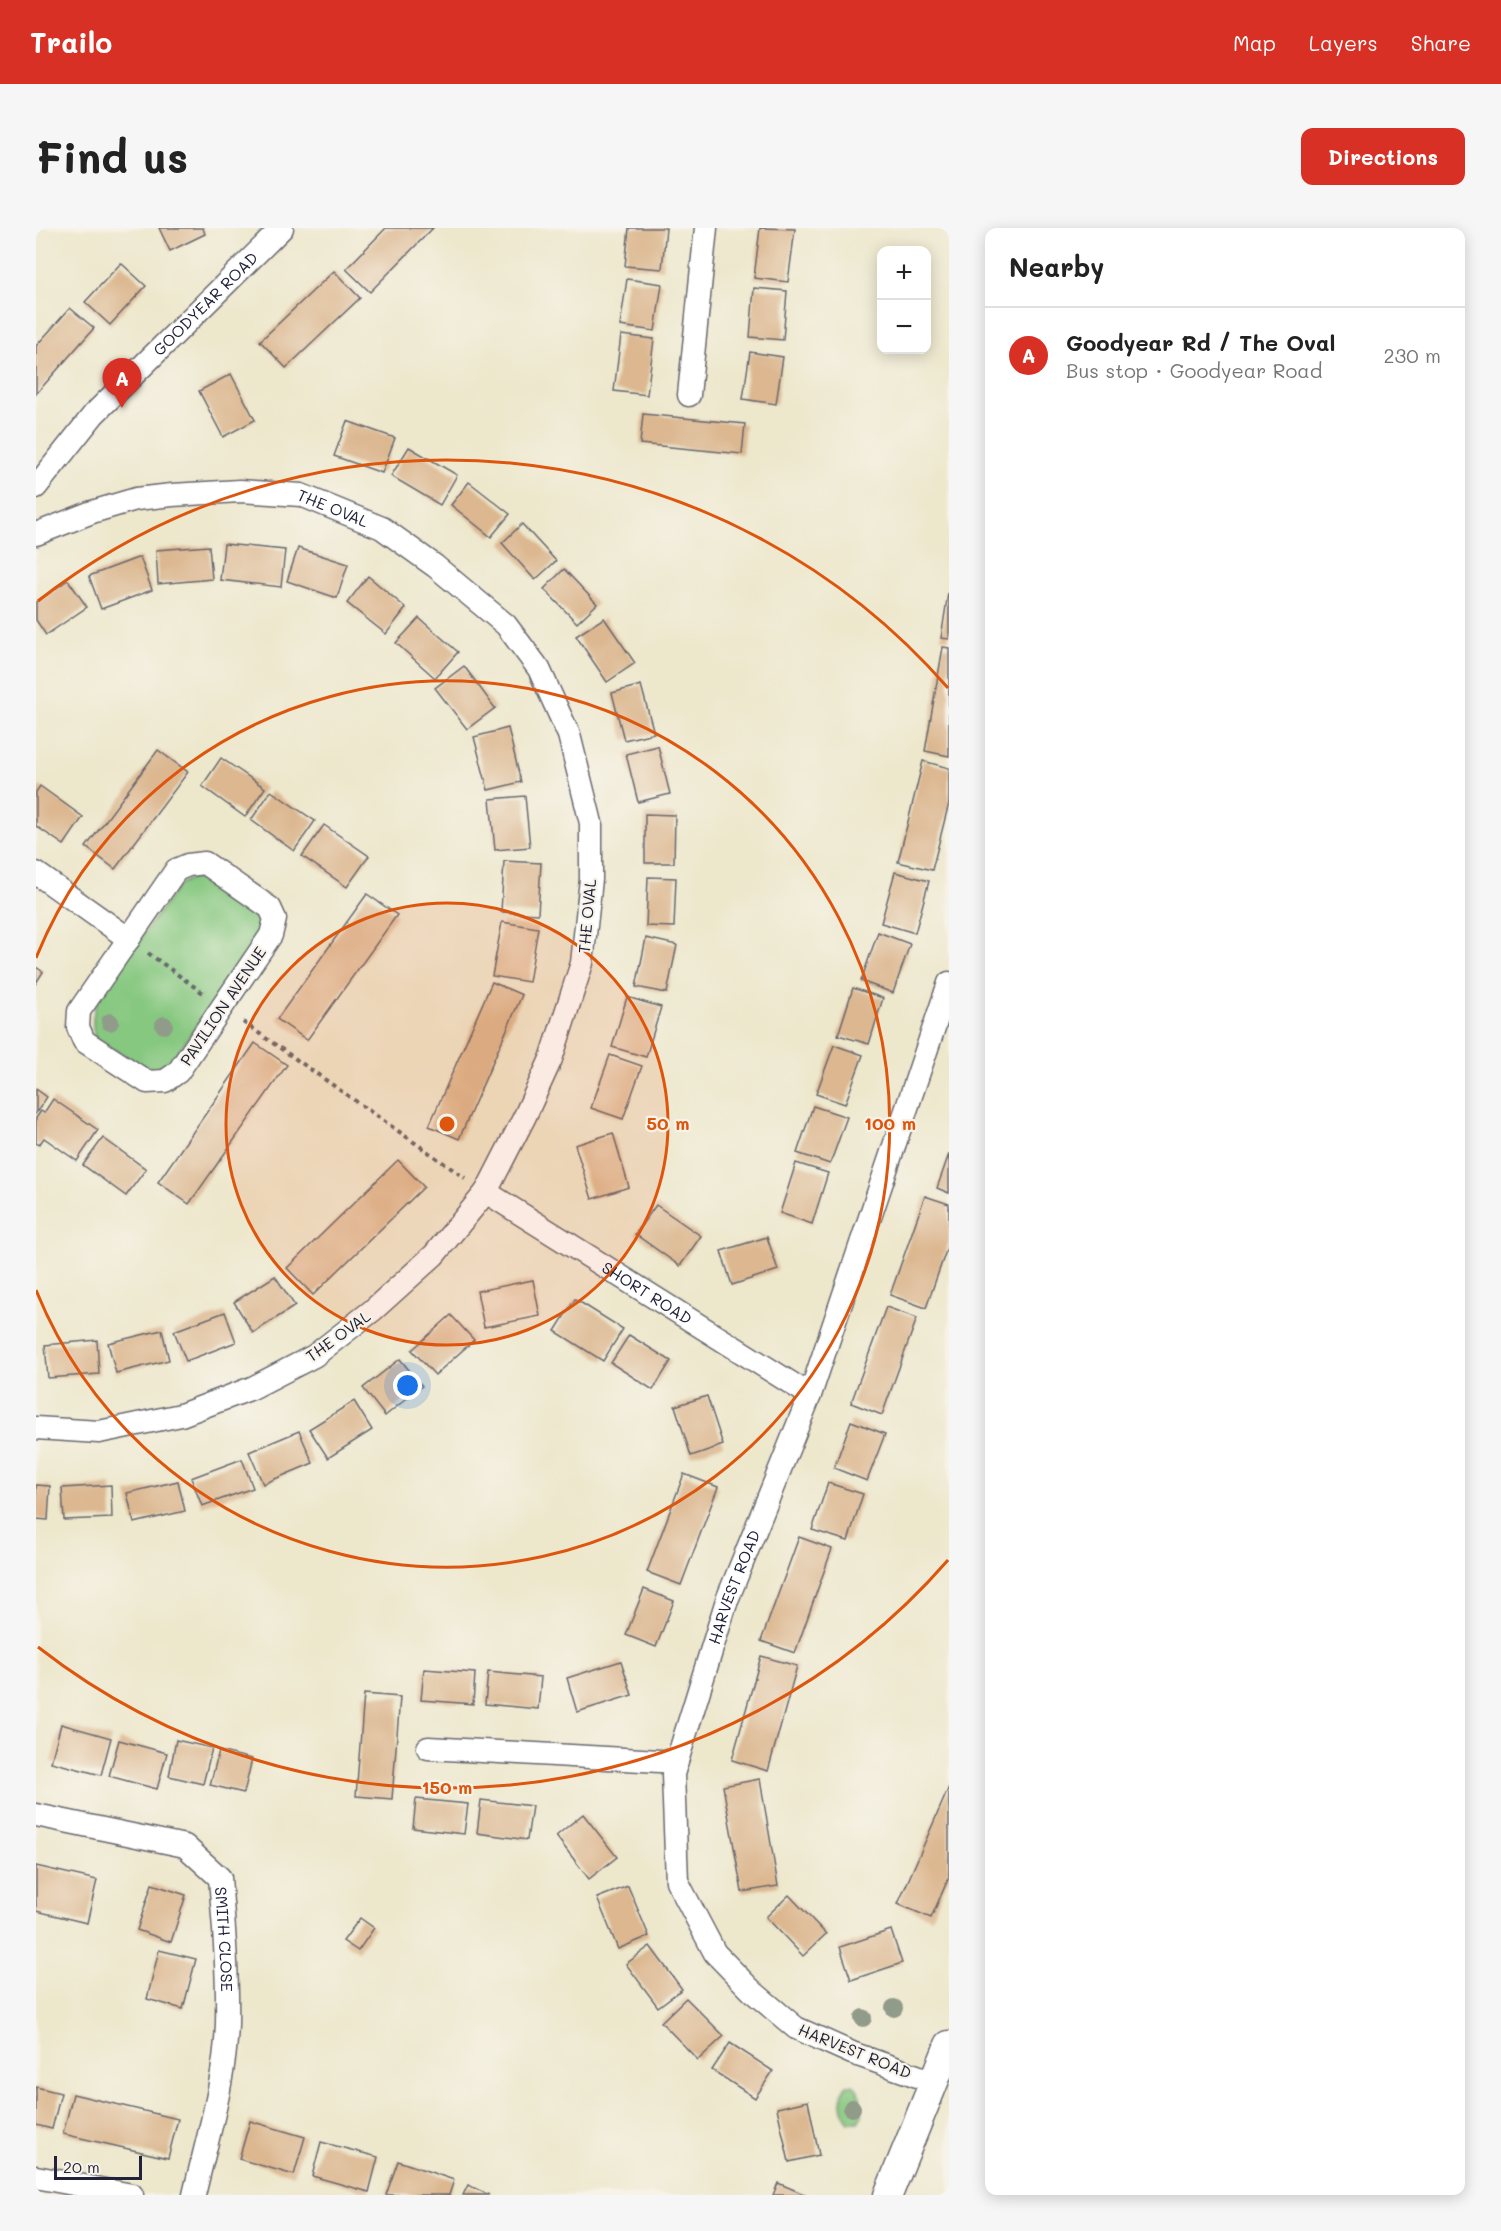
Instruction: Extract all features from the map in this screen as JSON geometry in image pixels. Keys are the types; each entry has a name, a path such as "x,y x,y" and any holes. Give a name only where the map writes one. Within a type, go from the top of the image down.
{"street":[{"name":"GOODYEAR ROAD","path":"36,487 94,414 282,228"},
{"path":"689,394 706,228"},
{"name":"THE OVAL","path":"36,534 92,512 136,499 240,491 301,495 382,528 435,566 506,624 539,669 569,735 591,823 589,900 582,963 551,1059 486,1192 435,1255 373,1310 314,1356 252,1388 181,1415 99,1432 36,1428"},
{"name":"PAVILION AVENUE","path":"205,863 270,908 275,919 271,935 222,1008 178,1072 165,1081 147,1082 84,1041 78,1027 79,1011 176,870 188,864 205,863"},
{"path":"36,873 129,939"},
{"name":"HARVEST ROAD","path":"934,2082 852,2053 796,2028 752,1991 715,1953 677,1881 673,1774 727,1600 810,1395 949,983"},
{"name":"SHORT ROAD","path":"486,1192 810,1395"},
{"path":"428,1748 677,1762"},
{"name":"SMITH CLOSE","path":"36,1815 185,1846 219,1878 225,1935 227,2026 219,2089 194,2195"},
{"path":"888,2195 948,2051"},
{"path":"36,2177 132,2195"}],"path":[{"path":"129,939 222,1008 486,1192"}],"green space":[{"path":"194,877 222,882 253,903 260,918 261,931 171,1063 156,1069 143,1067 95,1039 93,1020 95,1008 102,990 180,884"},
{"path":"847,2085 853,2085 859,2091 862,2115 858,2122 849,2122 843,2109 842,2098"}],"building":[{"path":"159,228 203,228 205,234 170,251"},
{"path":"386,228 433,228 370,292 346,269"},
{"path":"629,228 666,228 662,269 625,266"},
{"path":"760,228 795,229 788,282 754,278"},
{"path":"121,263 146,286 110,325 85,302"},
{"path":"334,271 360,298 286,368 260,341"},
{"path":"627,279 662,284 655,331 620,326"},
{"path":"754,288 787,291 783,340 750,337"},
{"path":"70,308 94,328 36,394 36,346"},
{"path":"621,335 654,339 647,395 614,391"},
{"path":"750,352 783,357 776,404 743,399"},
{"path":"231,374 255,420 223,437 199,391"},
{"path":"643,414 745,424 742,454 640,444"},
{"path":"347,421 395,438 382,473 334,456"},
{"path":"409,447 457,475 440,505 391,476"},
{"path":"469,482 510,514 491,537 451,505"},
{"path":"522,524 556,561 535,580 502,543"},
{"path":"224,544 285,550 281,587 220,580"},
{"path":"209,546 212,579 158,584 156,550"},
{"path":"298,548 348,564 337,598 287,581"},
{"path":"140,557 152,590 101,609 89,576"},
{"path":"564,569 597,604 577,623 544,589"},
{"path":"368,576 406,608 386,634 347,603"},
{"path":"68,580 87,607 46,635 36,620 36,602"},
{"path":"949,593 949,639 941,638"},
{"path":"419,618 458,652 435,678 396,643"},
{"path":"604,618 635,663 607,682 576,636"},
{"path":"943,647 949,648 949,756 925,751"},
{"path":"464,666 495,708 467,729 435,688"},
{"path":"641,685 654,733 624,740 612,693"},
{"path":"508,728 521,782 488,790 474,737"},
{"path":"658,746 670,794 638,802 626,754"},
{"path":"158,750 188,772 115,869 86,847"},
{"path":"221,758 265,788 245,817 202,786"},
{"path":"923,761 949,768 949,803 932,870 898,862"},
{"path":"40,786 83,817 64,845 36,826 36,792"},
{"path":"271,791 315,821 294,851 251,820"},
{"path":"525,796 530,847 495,850 490,799"},
{"path":"645,814 675,815 674,863 645,863"},
{"path":"324,825 369,856 347,887 302,856"},
{"path":"504,861 541,863 538,914 501,912"},
{"path":"895,872 929,881 915,933 881,923"},
{"path":"648,877 676,878 674,927 646,926"},
{"path":"367,894 397,915 307,1040 277,1019"},
{"path":"502,922 538,928 529,982 492,976"},
{"path":"878,932 910,944 893,993 861,981"},
{"path":"646,938 677,945 667,993 636,987"},
{"path":"36,967 43,972 36,983"},
{"path":"492,982 522,995 459,1139 429,1126"},
{"path":"853,988 883,998 869,1044 838,1035"},
{"path":"627,997 661,1007 646,1057 612,1047"},
{"path":"255,1043 287,1065 189,1204 158,1182"},
{"path":"834,1045 863,1055 845,1104 816,1094"},
{"path":"610,1055 642,1066 623,1119 591,1108"},
{"path":"36,1089 47,1097 36,1113"},
{"path":"53,1099 98,1130 77,1161 44,1138 39,1145 36,1143 36,1118 41,1111 44,1113"},
{"path":"813,1106 847,1117 830,1164 797,1153"},
{"path":"613,1133 629,1187 592,1199 575,1145"},
{"path":"103,1138 146,1169 126,1196 83,1165"},
{"path":"949,1154 949,1193 937,1188"},
{"path":"398,1160 424,1187 313,1295 287,1268"},
{"path":"796,1163 828,1173 812,1224 780,1213"},
{"path":"925,1196 949,1204 949,1242 926,1308 890,1295"},
{"path":"656,1205 701,1236 680,1266 635,1234"},
{"path":"767,1237 778,1270 732,1285 721,1251"},
{"path":"275,1276 295,1306 253,1333 234,1302"},
{"path":"533,1280 540,1316 484,1327 477,1291"},
{"path":"575,1299 623,1329 603,1361 555,1331"},
{"path":"886,1307 917,1318 882,1415 851,1403"},
{"path":"225,1312 236,1342 186,1361 174,1331"},
{"path":"451,1315 474,1340 435,1375 412,1350"},
{"path":"162,1330 169,1360 116,1373 108,1343"},
{"path":"629,1335 671,1361 653,1390 611,1363"},
{"path":"97,1340 99,1374 48,1378 45,1345"},
{"path":"400,1359 422,1386 385,1416 363,1388"},
{"path":"707,1396 723,1445 691,1456 675,1406"},
{"path":"354,1401 372,1430 328,1458 309,1429"},
{"path":"851,1421 885,1434 867,1481 834,1468"},
{"path":"299,1431 313,1463 263,1484 249,1452"},
{"path":"242,1459 253,1488 202,1506 191,1478"},
{"path":"684,1474 718,1487 681,1585 647,1572"},
{"path":"178,1481 185,1511 134,1523 127,1493"},
{"path":"828,1483 863,1494 848,1541 812,1530"},
{"path":"36,1485 50,1486 48,1520 36,1519"},
{"path":"111,1485 112,1518 64,1520 62,1488"},
{"path":"799,1537 832,1549 795,1653 761,1641"},
{"path":"644,1589 674,1601 656,1647 626,1635"},
{"path":"761,1656 797,1666 768,1771 732,1760"},
{"path":"621,1661 632,1695 577,1712 567,1678"},
{"path":"424,1669 475,1673 473,1704 421,1700"},
{"path":"488,1672 541,1677 538,1709 485,1704"},
{"path":"364,1694 400,1697 392,1799 356,1796"},
{"path":"61,1724 111,1738 101,1775 51,1762"},
{"path":"119,1740 167,1753 157,1789 109,1776"},
{"path":"176,1740 212,1748 203,1784 169,1776"},
{"path":"219,1751 252,1759 244,1793 210,1785"},
{"path":"760,1779 778,1886 742,1892 723,1786"},
{"path":"949,1787 949,1877 931,1918 898,1904"},
{"path":"416,1799 468,1804 464,1834 413,1828"},
{"path":"481,1800 532,1806 527,1840 477,1833"},
{"path":"583,1814 617,1857 589,1879 556,1836"},
{"path":"36,1866 97,1880 87,1923 36,1911"},
{"path":"152,1884 186,1895 171,1942 137,1930"},
{"path":"628,1886 649,1936 618,1949 597,1898"},
{"path":"789,1895 826,1934 803,1956 766,1917"},
{"path":"360,1918 374,1928 358,1951 343,1941"},
{"path":"891,1930 902,1963 851,1980 840,1947"},
{"path":"650,1946 682,1989 658,2007 626,1964"},
{"path":"159,1950 196,1959 183,2009 147,1999"},
{"path":"686,1998 724,2036 698,2060 661,2022"},
{"path":"730,2043 773,2071 755,2098 712,2070"},
{"path":"36,2087 61,2093 52,2129 36,2125"},
{"path":"73,2094 178,2119 168,2158 63,2134"},
{"path":"808,2101 819,2155 789,2162 777,2108"},
{"path":"250,2121 305,2137 294,2175 239,2159"},
{"path":"321,2142 378,2157 369,2192 312,2176"},
{"path":"398,2161 454,2180 449,2195 386,2195"},
{"path":"778,2183 806,2195 773,2195"},
{"path":"468,2185 489,2195 463,2195"}],"place":[{"name":"Goodyear Rd / The Oval","path":"122,408"}]}
